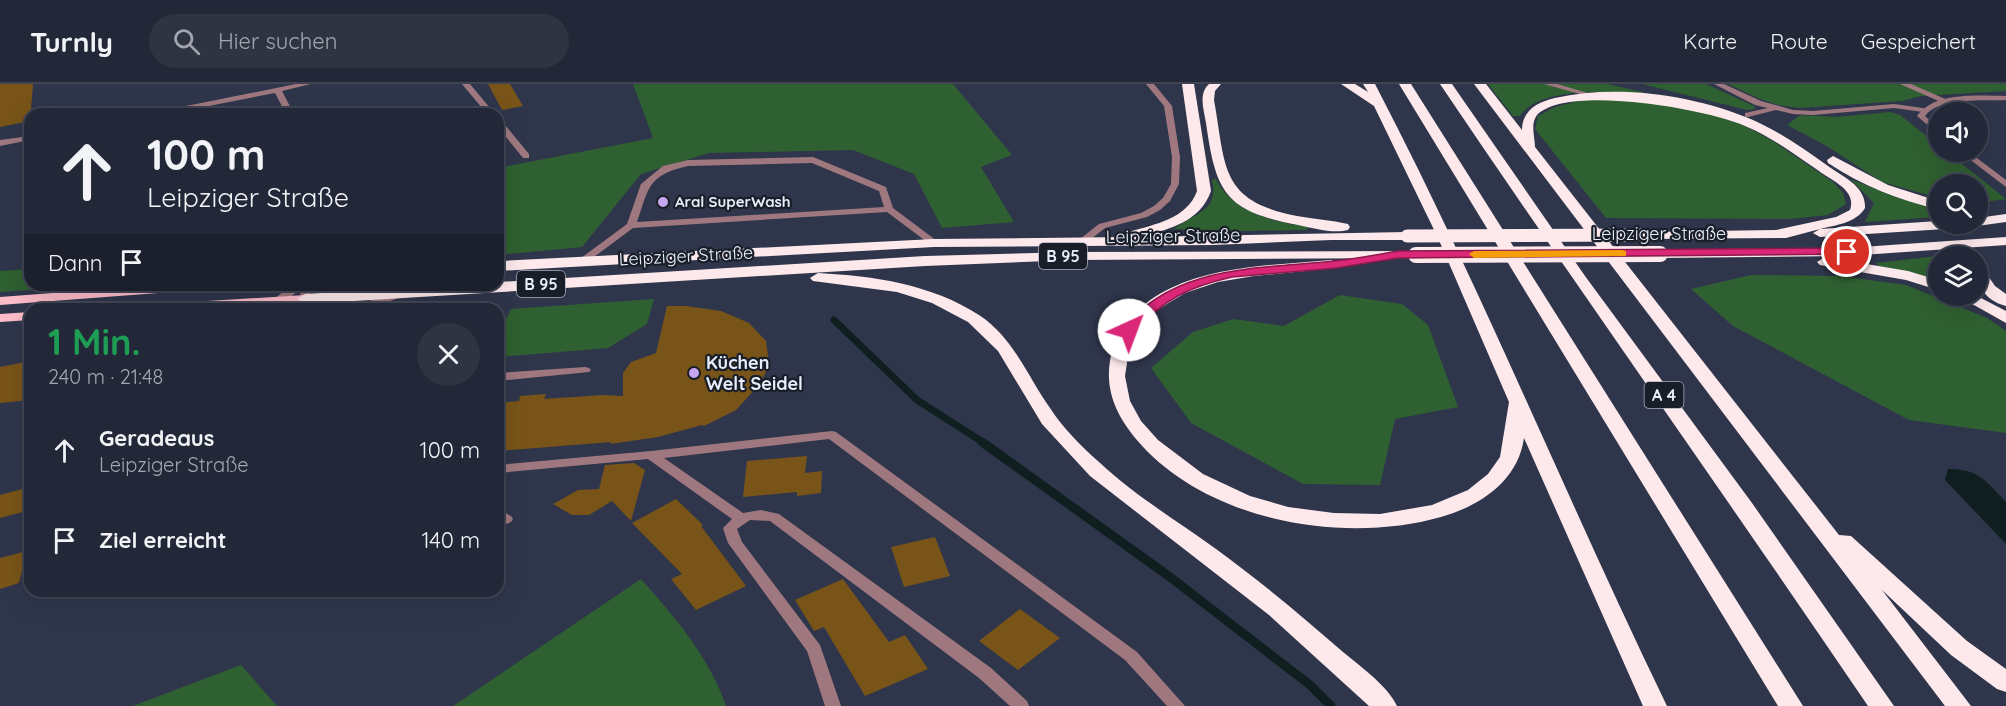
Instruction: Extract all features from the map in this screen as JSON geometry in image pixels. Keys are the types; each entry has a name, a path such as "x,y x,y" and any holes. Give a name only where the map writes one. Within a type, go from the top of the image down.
{"highway":[{"path":"1114,240 1181,219 1198,206 1202,198 1204,191 1188,84"},
{"path":"1215,84 1209,90 1208,100 1222,175 1237,196 1261,209 1293,220 1407,236"},
{"path":"1347,84 1382,108"},
{"path":"1369,84 1437,216 1621,637 1655,706"},
{"path":"1405,84 1791,706"},
{"name":"A 4","path":"1446,84 1882,706"},
{"path":"1480,84 1959,706"},
{"path":"1622,84 1699,101 1748,115 1793,135 1870,184 1898,195 1928,202"},
{"path":"1529,146 1528,120 1536,110 1561,100 1594,96 1630,96 1672,102 1710,110 1746,122 1788,144 1847,185 1858,197 1858,208 1848,217 1776,234"},
{"path":"1988,209 2006,210"},
{"path":"1988,220 2006,218"},
{"name":"Leipziger Straße","path":"504,266 934,243 1214,241 1331,236 1776,234 1928,227"},
{"name":"Leipziger Straße","path":"504,286 925,261 1074,256 1746,253 1859,251 2006,241"},
{"path":"1988,254 2006,248"},
{"path":"1746,253 1843,263 1928,282"},
{"path":"1398,255 1336,265 1232,274 1194,284 1163,299 1149,308 1129,330 1118,356 1118,386 1130,417 1156,449 1173,465 1242,501 1270,510 1318,519 1357,522 1385,521 1436,512 1476,494 1491,482 1511,455 1518,403"},
{"path":"729,273 845,279 882,284 937,300 974,319 1002,343 1013,357 1051,423 1084,459 1308,634 1385,706"},
{"path":"1988,286 2006,301"},
{"name":"Leipziger Straße","path":"302,294 424,291"},
{"path":"1984,306 2006,318"},
{"path":"1806,505 1959,648 2006,682"}],"main road":[{"path":"0,301 132,291"},
{"name":"Leipziger Straße","path":"280,303 302,294"},
{"path":"0,318 24,316"}],"street":[{"path":"186,108 307,84"},
{"path":"466,84 486,108"},
{"path":"1083,241 1102,226 1144,215 1157,208 1167,199 1175,184 1176,157 1168,106 1150,84"},
{"path":"1548,84 1594,96"},
{"path":"1718,84 1774,108 1813,113 1894,106 1923,110"},
{"path":"1904,84 1946,101"},
{"path":"277,90 287,108"},
{"path":"1928,123 1921,116 1923,110 1930,105 1946,101 2006,98"},
{"path":"1748,115 1774,108"},
{"path":"504,129 526,156"},
{"path":"0,143 24,139"},
{"path":"632,225 645,184 666,168 697,162 813,160 883,189 889,209 934,243"},
{"path":"1977,162 2006,184"},
{"path":"582,261 632,225 889,209"},
{"path":"373,303 407,292"},
{"path":"504,376 585,370"},
{"path":"504,468 832,435 1131,656 1177,706"},
{"path":"651,455 740,518"},
{"path":"833,706 814,649 735,543 730,528 740,518 758,513 774,517 985,674 1021,706"}],"green space":[{"path":"633,84 953,84 1012,155 981,167 1014,222 942,228 914,174 853,150 709,153 641,174 582,247 504,254 504,167 653,138"},
{"path":"1488,84 1608,84 1654,95 1602,92 1562,95 1545,99 1530,106 1520,116 1513,116"},
{"path":"1642,84 1706,84 1754,106 1755,109 1747,110"},
{"path":"1728,84 2006,84 2006,91 1921,96 1902,101 1799,108 1760,99"},
{"path":"1582,100 1644,100 1709,113 1745,126 1773,141 1833,182 1843,193 1846,204 1828,215 1790,219 1606,218 1535,129 1538,116 1555,107"},
{"path":"1890,112 1900,115 1928,137 1928,162 1960,162 1975,174 1928,174 1928,195 1882,182 1825,145 1787,125 1800,115 1837,117"},
{"path":"1216,179 1232,200 1243,208 1269,219 1309,227 1306,230 1242,231 1174,229 1208,206 1212,199 1212,180"},
{"path":"1850,179 1902,199 1928,206 1928,218 1865,222 1874,203"},
{"path":"1988,185 2006,199 1988,201"},
{"path":"1928,257 1928,277 1879,266 1876,263"},
{"path":"24,269 24,290 0,292 0,271"},
{"path":"1751,275 1840,276 1906,285 1928,294 1928,306 1958,306 1987,318 2006,331 2006,433 1909,420 1733,326 1691,289"},
{"path":"1340,295 1402,304 1428,325 1458,407 1395,419 1380,485 1303,484 1191,423 1151,368 1193,332 1233,319 1284,326"},
{"path":"654,299 647,324 608,348 504,357 504,324 511,309"},
{"path":"641,579 701,654 726,706 453,706"},
{"path":"241,665 277,706 133,706"}],"shaded area":[{"path":"1948,469 1958,469 1975,474 2006,502 2006,544 1945,480"}],"building":[{"path":"0,84 33,84 31,108 24,108 24,122 0,127"},
{"path":"488,84 510,84 523,106 504,110"},
{"name":"Küchen Welt Seidel","path":"667,306 686,306 721,311 749,323 766,341 769,363 758,386 736,410 704,426 658,437 610,444 611,442 504,451 504,402 519,401 520,396 546,394 544,399 623,396 623,373 631,362 656,353"},
{"path":"24,362 24,401 0,403 0,367"},
{"path":"807,456 805,473 822,471 821,493 797,496 797,492 743,497 747,461"},
{"path":"634,463 645,470 631,521 612,501 589,515 572,515 553,504 578,490 599,489 605,465"},
{"path":"24,489 24,512 0,518 0,495"},
{"path":"676,499 703,525 701,526 746,586 696,610 671,579 682,574 632,523"},
{"path":"935,537 950,576 904,587 891,547"},
{"path":"24,552 19,583 0,589 0,558"},
{"path":"843,579 889,642 905,635 928,669 865,696 824,627 814,631 795,600"},
{"path":"1020,609 1060,638 1018,670 979,641"}],"waterway":[{"path":"834,320 917,400 984,443"},
{"path":"982,442 1170,577 1310,685 1331,706"}],"slow traffic":[{"path":"1474,254 1622,254"}],"place":[{"name":"Aral SuperWash","path":"663,202"},
{"name":"Küchen Welt Seidel","path":"694,373"}],"route":[{"path":"1129,330 1138,318 1163,299 1212,278 1232,274 1336,265 1398,255 1847,252"}]}
